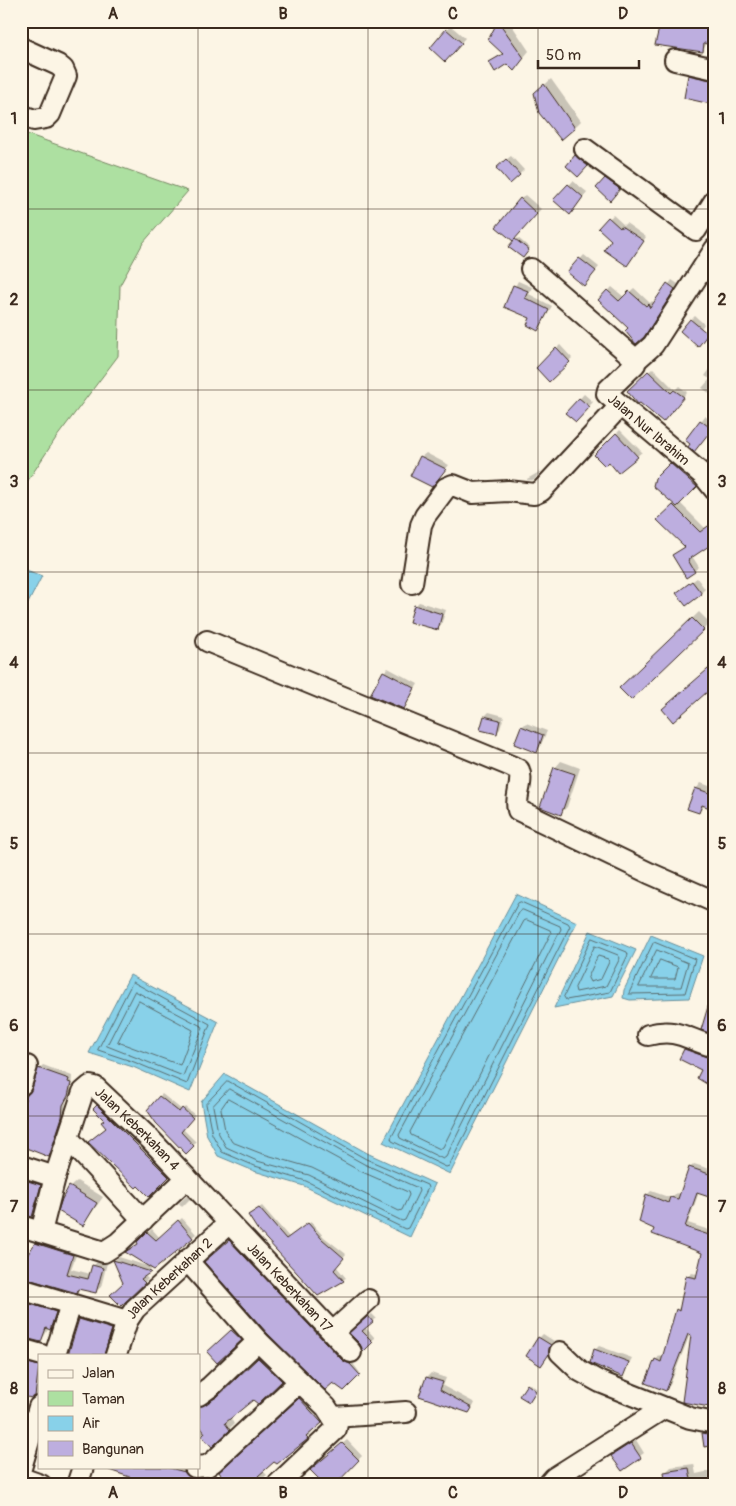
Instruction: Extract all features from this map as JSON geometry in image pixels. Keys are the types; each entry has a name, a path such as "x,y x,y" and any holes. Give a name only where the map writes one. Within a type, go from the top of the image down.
{"street":[{"path":"21,48 58,65 63,69 66,76 50,114 46,118 34,120 21,115"},
{"path":"675,60 715,69"},
{"path":"531,269 593,320 636,361 654,345 715,247 696,230 585,149"},
{"path":"696,230 715,200"},
{"name":"Jalan Nur Ibrahim","path":"636,361 608,390 608,394 620,406 711,476"},
{"path":"412,583 424,516 446,488 453,485 473,493 508,491 534,494 541,491 620,406"},
{"path":"207,640 519,770 522,778 516,802 518,810 649,873 715,902"},
{"path":"648,1035 659,1032 677,1033 715,1047"},
{"name":"Jalan Keberkahan 4","path":"41,1232 55,1177 84,1090 95,1087 111,1100 229,1223"},
{"path":"68,1138 142,1220"},
{"path":"21,1166 55,1177"},
{"path":"21,1226 104,1252 118,1243 187,1178"},
{"name":"Jalan Keberkahan 2","path":"21,1289 127,1321 135,1309 229,1223"},
{"name":"Jalan Keberkahan 17","path":"229,1223 351,1352"},
{"path":"187,1260 258,1341 334,1417 338,1424 336,1429 277,1485"},
{"path":"333,1332 368,1300"},
{"path":"55,1354 70,1304"},
{"path":"116,1354 127,1321"},
{"path":"204,1391 258,1341"},
{"path":"21,1349 38,1354"},
{"path":"560,1352 590,1377 698,1421 715,1423"},
{"path":"200,1467 207,1466 214,1461 299,1382"},
{"path":"548,1485 554,1478 664,1408"},
{"path":"334,1417 406,1412"},
{"path":"21,1468 32,1413"},
{"path":"77,1485 83,1468"},
{"path":"21,1478 41,1485"}],"green space":[{"path":"21,132 188,191 143,243 120,285 118,356 56,438 21,491"}],"water":[{"path":"21,568 42,576 21,617"},
{"path":"516,894 577,922 450,1174 383,1142"},
{"path":"590,931 636,950 613,996 554,1008"},
{"path":"651,935 703,956 689,998 630,1000 623,998 624,990"},
{"path":"130,975 218,1022 190,1092 133,1067 89,1053"},
{"path":"225,1074 369,1154 435,1184 410,1237 304,1186 254,1171 218,1156 207,1136 201,1102"}],"building":[{"path":"498,21 524,58 514,71 507,64 495,72 489,62 503,54 488,40"},
{"path":"673,21 713,21 711,32 715,32 715,45 704,43 703,52 655,45 660,24 672,27"},
{"path":"446,29 462,43 445,62 430,48"},
{"path":"688,75 715,81 715,105 684,98"},
{"path":"544,84 575,128 561,140 539,113 534,93"},
{"path":"575,155 588,166 578,177 566,166"},
{"path":"506,159 520,175 510,184 496,168"},
{"path":"605,178 620,189 610,201 596,188"},
{"path":"568,184 583,197 570,215 553,200"},
{"path":"520,198 537,214 513,241 496,227"},
{"path":"608,217 620,228 621,226 644,241 627,266 604,250 611,240 598,228"},
{"path":"515,239 529,250 523,258 508,247"},
{"path":"579,258 596,271 584,286 567,272"},
{"path":"667,283 675,289 644,337 636,344 625,331 628,328 598,300 607,290 619,301 629,291 646,306 648,304 650,308"},
{"path":"513,285 528,291 525,298 549,310 538,331 527,325 530,318 504,307"},
{"path":"690,319 708,334 698,347 680,331"},
{"path":"556,347 570,362 549,382 536,368"},
{"path":"648,371 671,393 674,390 684,397 663,422 640,403 638,404 627,391"},
{"path":"579,398 590,407 576,422 565,413"},
{"path":"700,420 712,429 694,452 688,447 690,444 685,440"},
{"path":"616,433 638,457 618,473 609,462 605,466 594,455"},
{"path":"420,456 446,469 432,487 410,476"},
{"path":"670,463 697,487 677,507 653,486 655,478"},
{"path":"673,505 700,532 715,521 715,542 688,560 695,572 686,578 672,555 685,547 657,520"},
{"path":"692,581 702,594 686,606 676,593"},
{"path":"414,605 442,614 438,630 409,622"},
{"path":"692,618 704,630 631,700 619,688"},
{"path":"715,663 715,685 673,722 662,709"},
{"path":"383,671 415,688 404,709 370,695"},
{"path":"484,716 500,720 497,734 480,730"},
{"path":"521,726 543,735 537,753 514,744"},
{"path":"554,767 575,774 561,815 540,807"},
{"path":"695,788 715,795 715,810 702,805 699,813 687,809"},
{"path":"712,993 715,993 715,1035 701,1030"},
{"path":"684,1049 715,1060 715,1089 697,1078 701,1070 679,1059"},
{"path":"38,1068 69,1079 68,1082 71,1083 49,1157 21,1146 21,1109 32,1089"},
{"path":"159,1096 179,1112 182,1108 193,1118 181,1132 194,1146 186,1154 156,1123 147,1110"},
{"path":"97,1105 169,1177 149,1197 138,1186 136,1188 88,1142 106,1128 101,1122 104,1120 93,1109"},
{"path":"689,1167 715,1176 715,1199 697,1193 685,1227 715,1237 715,1408 682,1402 691,1335 688,1334 666,1391 645,1383 655,1359 661,1362 676,1309 679,1311 686,1276 696,1278 702,1253 652,1234 654,1229 639,1222 646,1194 668,1203 670,1197 678,1199"},
{"path":"21,1179 41,1185 32,1217 21,1214"},
{"path":"69,1186 97,1203 83,1226 58,1211"},
{"path":"259,1208 286,1239 308,1223 322,1239 344,1258 334,1270 344,1281 318,1296 257,1229 248,1215"},
{"path":"178,1220 193,1238 154,1270 125,1252 138,1244 137,1242 147,1232 156,1240"},
{"path":"229,1240 342,1360 350,1364 360,1375 344,1391 333,1383 325,1390 267,1333 204,1262"},
{"path":"35,1243 73,1255 67,1274 88,1279 92,1265 103,1268 96,1293 78,1289 77,1293 21,1277 21,1265"},
{"path":"113,1260 151,1272 141,1279 145,1283 121,1306 110,1295 123,1283"},
{"path":"21,1301 56,1312 50,1330 46,1328 41,1342 21,1337"},
{"path":"368,1316 373,1322 362,1331 373,1342 363,1352 360,1344 349,1333"},
{"path":"79,1319 112,1329 104,1354 68,1354"},
{"path":"231,1330 242,1340 217,1363 207,1352"},
{"path":"538,1337 551,1345 549,1354 541,1366 526,1356"},
{"path":"594,1349 629,1362 623,1377 590,1363"},
{"path":"258,1358 282,1381 258,1404 253,1400 225,1423 230,1430 212,1447 202,1436 205,1433 200,1426 200,1406 217,1397"},
{"path":"21,1361 38,1366 38,1374 35,1396 32,1398 21,1396"},
{"path":"426,1377 443,1382 440,1390 472,1408 469,1413 419,1396"},
{"path":"527,1384 536,1391 529,1402 519,1396"},
{"path":"299,1398 322,1423 306,1437 308,1439 277,1464 274,1462 258,1476 265,1485 228,1485 219,1472"},
{"path":"702,1433 715,1435 715,1445 704,1447"},
{"path":"342,1443 359,1460 335,1485 325,1485 310,1470"},
{"path":"631,1443 641,1458 622,1471 611,1456"},
{"path":"110,1468 170,1468 185,1472 190,1478 206,1478 219,1481 218,1485 168,1485 148,1479 147,1483 109,1470"},
{"path":"689,1468 692,1485 666,1485 664,1472"}]}
